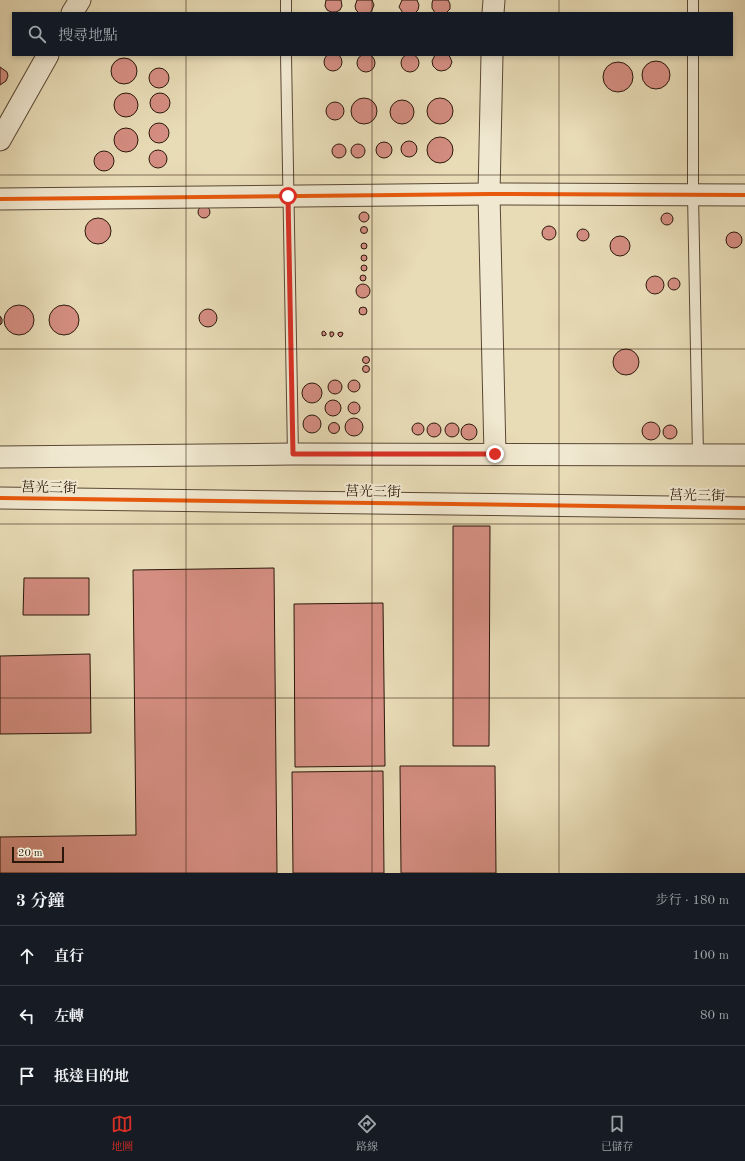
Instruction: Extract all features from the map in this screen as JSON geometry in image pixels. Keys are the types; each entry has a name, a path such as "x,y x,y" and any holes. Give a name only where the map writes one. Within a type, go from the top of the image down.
{"street":[{"path":"73,12 80,0"},
{"path":"493,12 494,0"},
{"path":"0,140 47,56"},
{"path":"492,56 489,194 495,454"},
{"path":"0,199 489,194 745,195"},
{"path":"0,457 293,454 745,455"},
{"name":"莒光三街","path":"0,498 745,508"}],"lane":[{"path":"286,0 286,12"},
{"path":"693,0 693,12"},
{"path":"286,56 293,454"},
{"path":"693,56 693,195 698,455"}],"building":[{"path":"326,0 341,0 342,6 340,10 331,12 327,10 325,6"},
{"path":"357,0 372,0 374,5 371,12 358,12 355,6"},
{"path":"402,0 417,0 419,5 416,12 402,12 399,7"},
{"path":"433,0 448,0 450,9 447,12 434,12 432,8"},
{"path":"327,56 339,56 342,62 339,68 333,71 327,68 324,62"},
{"path":"362,56 370,56 375,63 372,69 366,72 360,69 357,63"},
{"path":"403,56 417,56 419,59 419,67 414,72 406,72 401,67 401,59"},
{"path":"434,56 449,56 452,62 450,67 441,71 437,70 433,66 432,61"},
{"path":"124,58 133,62 137,71 133,80 124,84 115,80 111,71 115,62"},
{"path":"656,61 662,62 666,65 669,69 669,81 666,85 662,88 656,89 650,88 646,85 643,81 642,75 643,69 646,65 650,62"},
{"path":"618,62 629,66 633,77 629,88 618,92 607,88 603,77 607,66"},
{"path":"0,67 7,72 8,76 6,81 0,85"},
{"path":"159,68 166,71 169,78 166,85 159,88 152,85 149,78 152,71"},
{"path":"126,93 135,96 138,105 135,114 126,117 117,114 114,105 117,96"},
{"path":"160,93 167,96 170,103 167,110 160,113 153,110 150,103 153,96"},
{"path":"364,98 373,102 377,111 373,120 364,124 355,120 351,111 355,102"},
{"path":"440,98 449,102 453,111 449,120 440,124 431,120 427,111 431,102"},
{"path":"402,100 411,103 414,112 411,121 402,124 393,121 390,112 393,103"},
{"path":"335,102 341,105 344,111 341,117 335,120 329,117 326,111 329,105"},
{"path":"159,123 166,126 169,133 166,140 159,143 152,140 149,133 152,126"},
{"path":"126,128 135,131 138,140 135,149 126,152 117,149 114,140 117,131"},
{"path":"440,137 449,141 453,150 449,159 440,163 431,159 427,150 431,141"},
{"path":"409,141 415,143 417,149 415,155 409,157 403,155 401,149 403,143"},
{"path":"384,142 391,147 392,150 387,157 384,158 377,153 376,150 381,143"},
{"path":"336,144 342,144 346,148 346,154 342,158 336,158 332,154 332,148"},
{"path":"355,144 361,144 365,148 365,154 361,158 355,158 351,154 351,148"},
{"path":"158,150 164,153 167,159 164,165 158,168 152,165 149,159 152,153"},
{"path":"104,151 111,154 114,161 111,168 104,171 97,168 94,161 97,154"},
{"path":"206,206 209,207 209,217 202,218 199,217 198,210 199,207"},
{"path":"364,212 369,217 364,222 359,217"},
{"path":"669,213 672,214 672,224 665,225 662,224 661,217 662,214"},
{"path":"98,218 107,222 111,231 107,240 98,244 89,240 85,231 89,222"},
{"path":"549,226 554,228 556,233 554,238 549,240 544,238 542,233 544,228"},
{"path":"364,227 367,230 364,233 361,230"},
{"path":"581,229 585,229 589,235 585,241 581,241 577,237 577,233"},
{"path":"734,232 740,234 742,240 740,246 734,248 728,246 726,240 728,234"},
{"path":"616,236 624,236 630,242 630,250 624,256 616,256 610,250 610,242"},
{"path":"364,243 367,246 364,249 361,246"},
{"path":"364,255 367,258 364,261 361,258"},
{"path":"364,265 367,268 364,271 361,268"},
{"path":"363,275 366,278 363,281 360,278"},
{"path":"655,276 661,279 664,285 661,291 655,294 649,291 646,285 649,279"},
{"path":"672,278 676,278 680,284 676,290 672,290 668,286 668,282"},
{"path":"363,284 368,286 370,291 368,296 363,298 358,296 356,291 358,286"},
{"path":"19,305 30,309 34,320 30,331 19,335 8,331 4,320 8,309"},
{"path":"64,305 75,309 79,320 75,331 64,335 53,331 49,320 53,309"},
{"path":"361,307 365,307 367,311 365,315 361,315 359,313 359,309"},
{"path":"208,309 214,312 217,318 214,324 208,327 202,324 199,318 202,312"},
{"path":"0,316 2,323 0,325"},
{"path":"324,331 326,335 323,336 322,332"},
{"path":"330,332 333,332 334,334 331,337 330,335"},
{"path":"338,333 343,333 340,337"},
{"path":"626,349 635,353 639,362 635,371 626,375 617,371 613,362 617,353"},
{"path":"366,357 369,360 366,363 363,360"},
{"path":"366,366 369,369 366,372 363,369"},
{"path":"332,380 338,380 342,384 342,390 338,394 332,394 328,390 328,384"},
{"path":"354,380 358,382 360,386 358,390 354,392 350,390 348,386 350,382"},
{"path":"312,383 319,386 322,393 319,400 312,403 305,400 302,393 305,386"},
{"path":"333,400 339,402 341,408 339,414 333,416 327,414 325,408 327,402"},
{"path":"352,402 356,402 360,408 356,414 352,414 348,410 348,406"},
{"path":"308,415 316,415 321,420 319,431 316,433 308,433 303,428 303,420"},
{"path":"354,418 360,421 363,427 360,433 354,436 348,433 345,427 348,421"},
{"path":"334,422 338,424 340,428 338,432 334,434 330,432 328,428 330,424"},
{"path":"651,422 657,425 660,431 657,437 651,440 645,437 642,431 645,425"},
{"path":"416,423 420,423 424,429 420,435 416,435 412,431 412,427"},
{"path":"434,423 439,425 441,430 439,435 434,437 429,435 427,430 429,425"},
{"path":"452,423 457,425 459,430 457,435 452,437 447,435 445,430 447,425"},
{"path":"469,424 476,429 477,432 472,439 469,440 462,435 461,432 466,425"},
{"path":"670,425 675,427 677,432 675,437 670,439 665,437 663,432 665,427"},
{"path":"453,526 490,526 489,746 453,746"},
{"path":"274,568 277,873 0,873 0,837 136,835 133,570"},
{"path":"24,578 89,578 89,615 23,615"},
{"path":"383,603 385,766 295,767 294,604"},
{"path":"90,654 91,733 0,734 0,656"},
{"path":"400,766 495,766 496,873 401,873"},
{"path":"383,771 384,873 293,873 292,772"}],"cycle path":[{"path":"0,199 489,194 745,195"},
{"path":"0,498 745,508"}],"route":[{"path":"288,196 293,454 495,454"}]}
